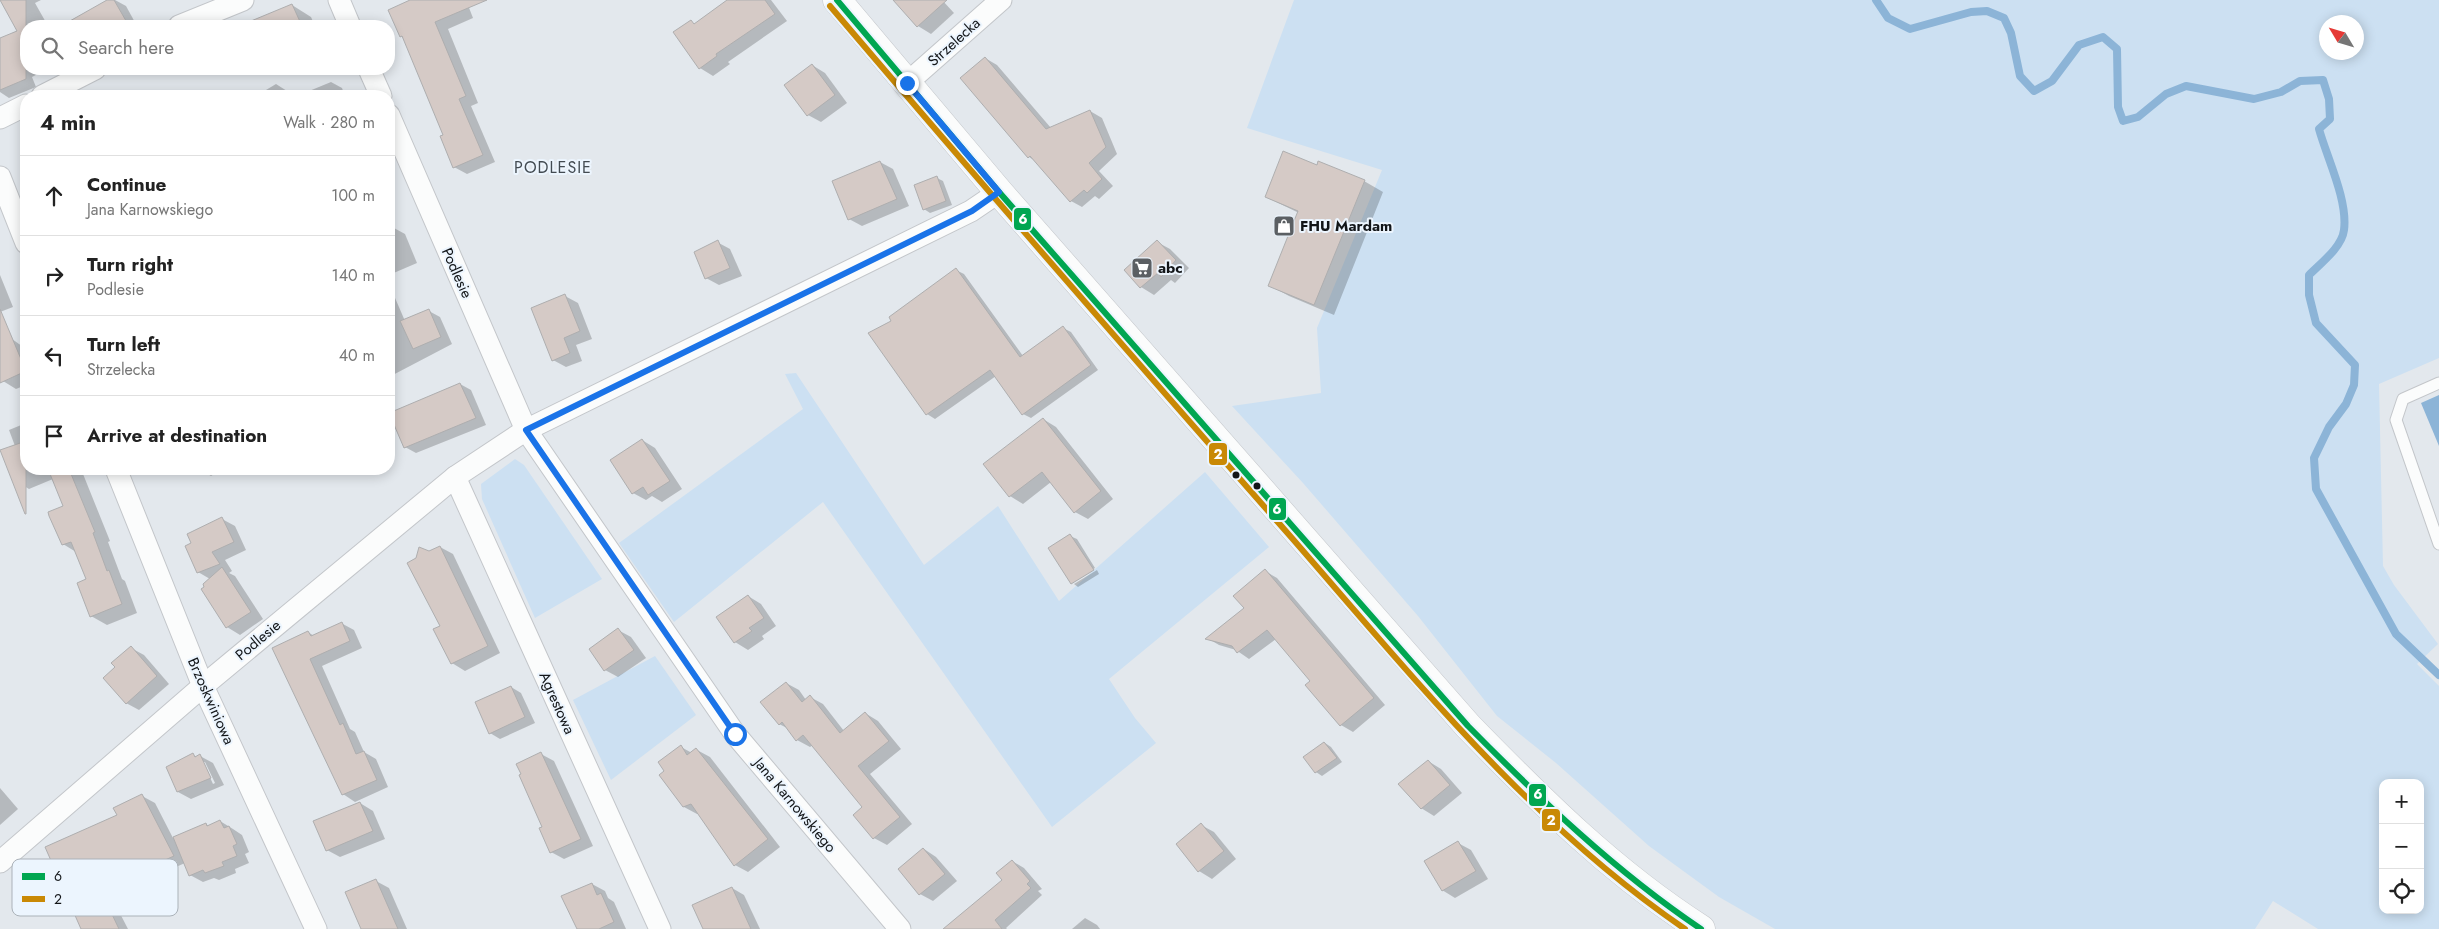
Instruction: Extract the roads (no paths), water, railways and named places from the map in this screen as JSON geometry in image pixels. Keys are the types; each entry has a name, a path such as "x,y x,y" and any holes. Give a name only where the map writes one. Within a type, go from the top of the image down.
{"street":[{"path":"194,20 243,0"},
{"path":"339,0 347,20"},
{"path":"837,0 999,192 1468,726 1544,804 1623,874 1701,929"},
{"name":"Strzelecka","path":"907,83 1001,0"},
{"path":"54,90 83,75"},
{"path":"372,75 378,90"},
{"path":"0,118 20,107"},
{"name":"Podlesie","path":"395,129 526,430"},
{"path":"0,177 20,227"},
{"name":"Podlesie","path":"0,862 203,686 455,477 526,430 972,211 999,192"},
{"name":"Jana Karnowskiego","path":"526,430 735,734 900,929"},
{"name":"Brzoskwiniowa","path":"118,475 203,686 316,929"},
{"name":"Agrestowa","path":"455,477 660,929"}],"lane":[{"path":"2439,383 2403,399 2396,420 2439,544"}],"water":[{"path":"2439,395 2439,446 2421,403"}],"waterway":[{"path":"1876,0 1888,18 1910,29 1971,12 1987,11 2004,18 2011,33 2020,76 2034,91 2052,81 2079,45 2103,37 2117,49 2118,107 2123,121 2138,117 2166,94 2186,86 2254,99 2281,92 2300,81 2323,80 2329,99 2330,119 2319,129 2340,193 2343,206 2344,230 2335,249 2309,275 2309,295 2316,323 2355,365 2354,385 2346,404 2329,427 2314,458 2316,489 2396,634 2439,675"}],"place":[{"name":"FHU Mardam","path":"1284,226"},
{"name":"abc","path":"1142,268"}],"district":[{"name":"PODLESIE","path":"553,167"}]}
